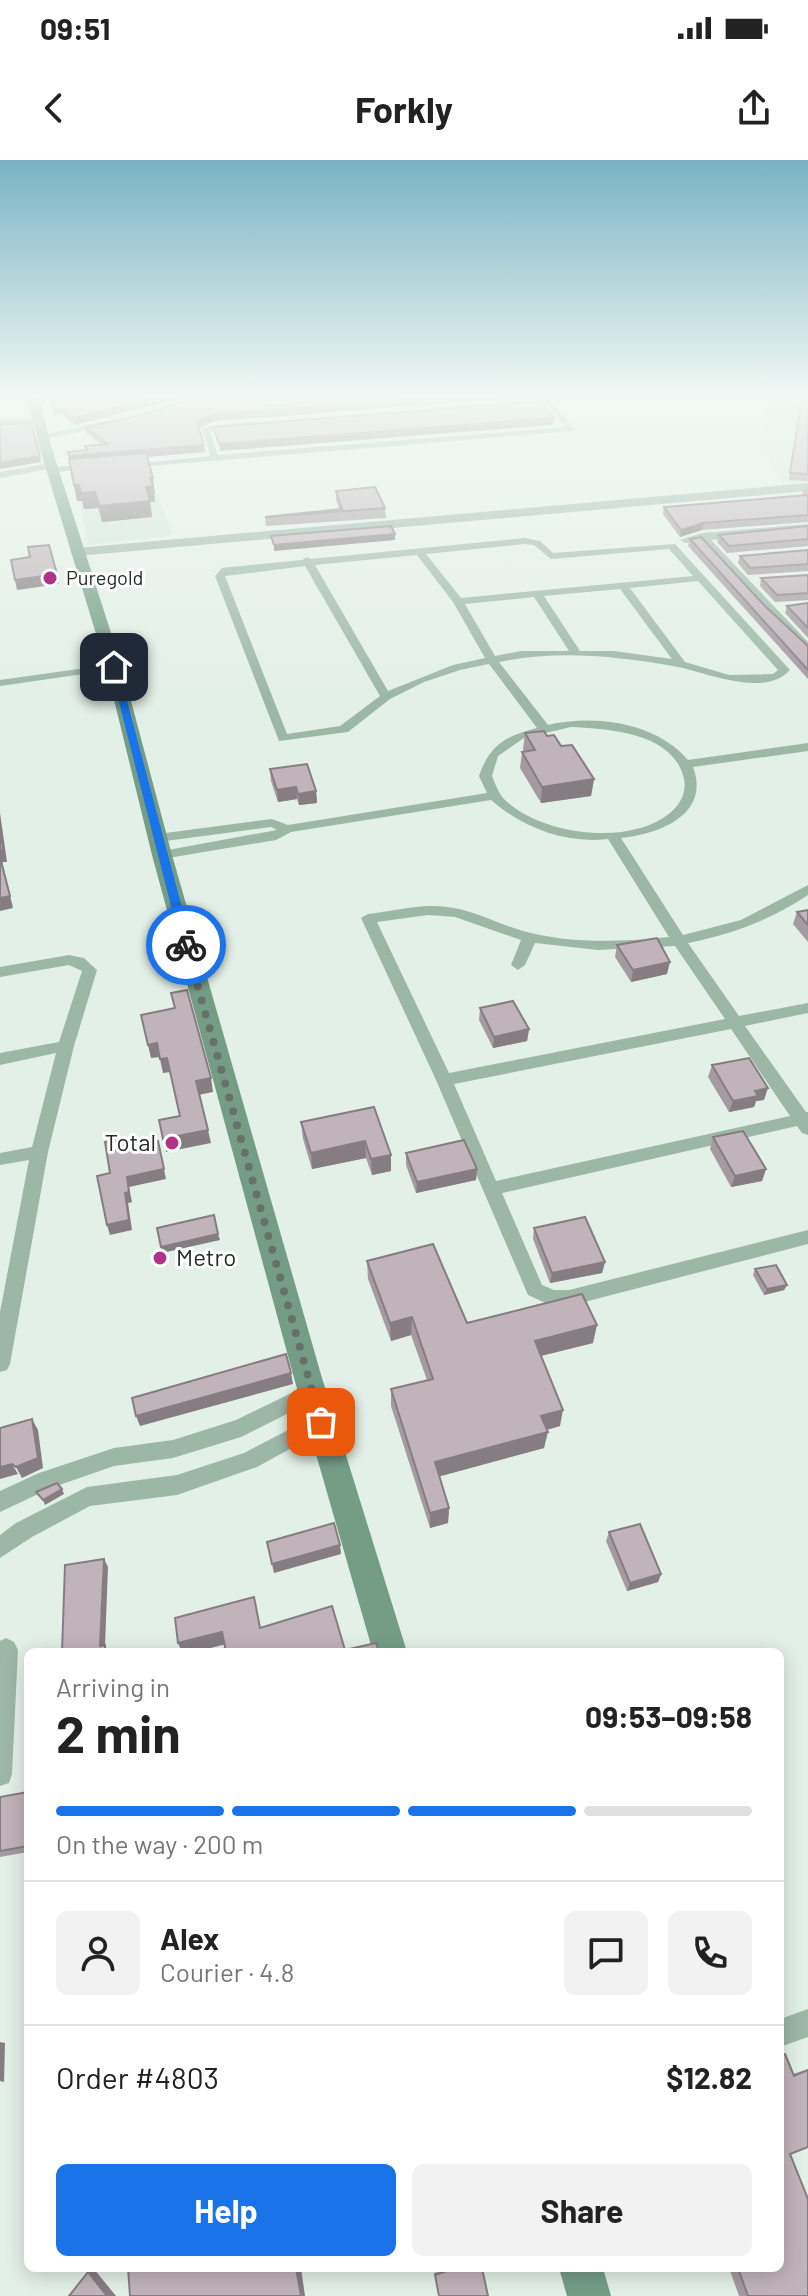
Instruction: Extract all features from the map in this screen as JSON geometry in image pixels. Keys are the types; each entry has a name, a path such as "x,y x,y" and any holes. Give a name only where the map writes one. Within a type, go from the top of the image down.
{"main road":[{"path":"61,497 113,662 160,846 312,1392 389,1648"},
{"path":"582,2272 589,2296"}],"street":[{"path":"78,555 704,497"},
{"path":"78,555 808,497"},
{"path":"685,540 808,527"},
{"path":"702,536 769,609 802,635 808,648"},
{"path":"525,541 537,543 551,556 672,546 784,670 776,677 728,678 681,664 575,652 491,659 444,671 386,697 344,729 283,738 220,576 222,571 231,568 307,560 525,541"},
{"path":"418,550 458,601 491,659 543,727"},
{"path":"724,559 738,558"},
{"path":"307,560 386,697"},
{"path":"458,601 700,578"},
{"path":"745,581 761,580"},
{"path":"623,585 681,664"},
{"path":"537,594 575,652"},
{"path":"769,609 782,608"},
{"path":"0,683 20,675 113,662"},
{"path":"0,673 20,675"},
{"path":"571,723 607,725 638,732 666,746 686,764 693,782 691,797 678,814 656,828 614,838 562,834 538,827 514,816 492,796 486,783 488,761 500,746 521,734 571,723"},
{"path":"686,764 808,747"},
{"path":"160,846 268,838 287,829 492,796"},
{"path":"490,1189 806,1122 678,939 614,838"},
{"path":"808,889 788,905 748,924 678,939 595,944 530,937 444,911 368,918 444,1080 535,1290 552,1298 569,1298 808,1237"},
{"path":"518,965 530,937"},
{"path":"0,972 69,960 85,964 90,970 66,1046 39,1152 0,1364"},
{"path":"444,1080 808,1008"},
{"path":"0,1059 66,1046"},
{"path":"0,1159 39,1152"},
{"path":"0,1502 78,1468 114,1457 173,1449 241,1428 312,1392"},
{"path":"0,1548 24,1530 87,1497 177,1485 250,1460 321,1422"},
{"path":"78,1468 87,1497"},
{"path":"0,1774 6,1650"},
{"path":"784,2032 808,2023"}],"shaded area":[{"path":"159,497 172,535 89,545 79,503"}],"building":[{"path":"96,497 149,497 150,501 99,506"},
{"path":"338,497 380,497 385,508 265,517 342,509"},
{"path":"808,497 808,515 703,523 681,530 664,507"},
{"path":"391,526 395,534 274,545 271,536"},
{"path":"808,526 808,539 729,546 719,535"},
{"path":"701,537 765,606 808,646 808,670 690,539"},
{"path":"49,545 57,574 15,580 11,560 30,557 28,547"},
{"path":"808,550 808,564 750,568 740,556"},
{"path":"808,575 808,593 777,595 761,578"},
{"path":"808,603 808,628 787,606"},
{"path":"544,731 547,736 554,735 561,746 572,745 594,779 542,787 522,752 535,750 525,733"},
{"path":"307,764 316,791 298,794 296,787 277,790 270,769"},
{"path":"0,857 10,896 0,898"},
{"path":"808,910 808,925 797,912"},
{"path":"657,938 670,962 633,970 617,945"},
{"path":"187,990 211,1078 196,1081 208,1130 163,1139 159,1120 180,1116 167,1058 160,1059 157,1043 148,1045 141,1015 175,1008 171,993"},
{"path":"513,1001 529,1029 494,1037 480,1008"},
{"path":"749,1058 768,1088 755,1091 758,1096 733,1101 712,1065"},
{"path":"374,1107 391,1155 371,1159 365,1141 311,1153 301,1122"},
{"path":"743,1131 766,1169 735,1176 713,1137"},
{"path":"122,1138 124,1148 158,1141 164,1169 127,1177 129,1192 125,1193 129,1220 107,1225 97,1176 110,1173 105,1142"},
{"path":"464,1140 477,1169 417,1182 406,1153"},
{"path":"214,1215 218,1234 161,1247 157,1228"},
{"path":"585,1217 605,1262 552,1273 534,1228"},
{"path":"433,1244 467,1323 582,1294 597,1325 535,1341 563,1410 541,1416 548,1432 435,1462 449,1508 430,1513 391,1389 433,1379 412,1317 390,1323 367,1261"},
{"path":"776,1265 787,1285 767,1289 755,1269"},
{"path":"286,1354 291,1373 136,1416 132,1398"},
{"path":"32,1419 38,1458 16,1467 12,1464 0,1467 0,1428"},
{"path":"57,1483 62,1489 43,1500 36,1492"},
{"path":"334,1523 340,1545 272,1564 267,1542"},
{"path":"640,1524 661,1574 630,1583 609,1532"},
{"path":"104,1559 100,1646 105,1645 105,1648 62,1648 65,1565"},
{"path":"254,1597 260,1628 332,1606 344,1648 225,1648 222,1632 178,1643 175,1618"},
{"path":"376,1643 378,1648 354,1648"},
{"path":"24,1793 24,1847 0,1851 0,1797"},
{"path":"784,2054 794,2076 808,2070 808,2147 790,2154 808,2199 808,2296 748,2296 739,2272 784,2272"},
{"path":"88,2272 107,2296 69,2296"},
{"path":"128,2272 297,2272 301,2296 130,2296"},
{"path":"444,2272 483,2272 488,2296 439,2296 435,2275"}],"way so far":[{"path":"186,945 321,1422"}],"place":[{"name":"Puregold","path":"50,578"},
{"name":"Total","path":"172,1143"},
{"name":"Metro","path":"160,1258"}],"route":[{"path":"114,667 186,945"}]}
